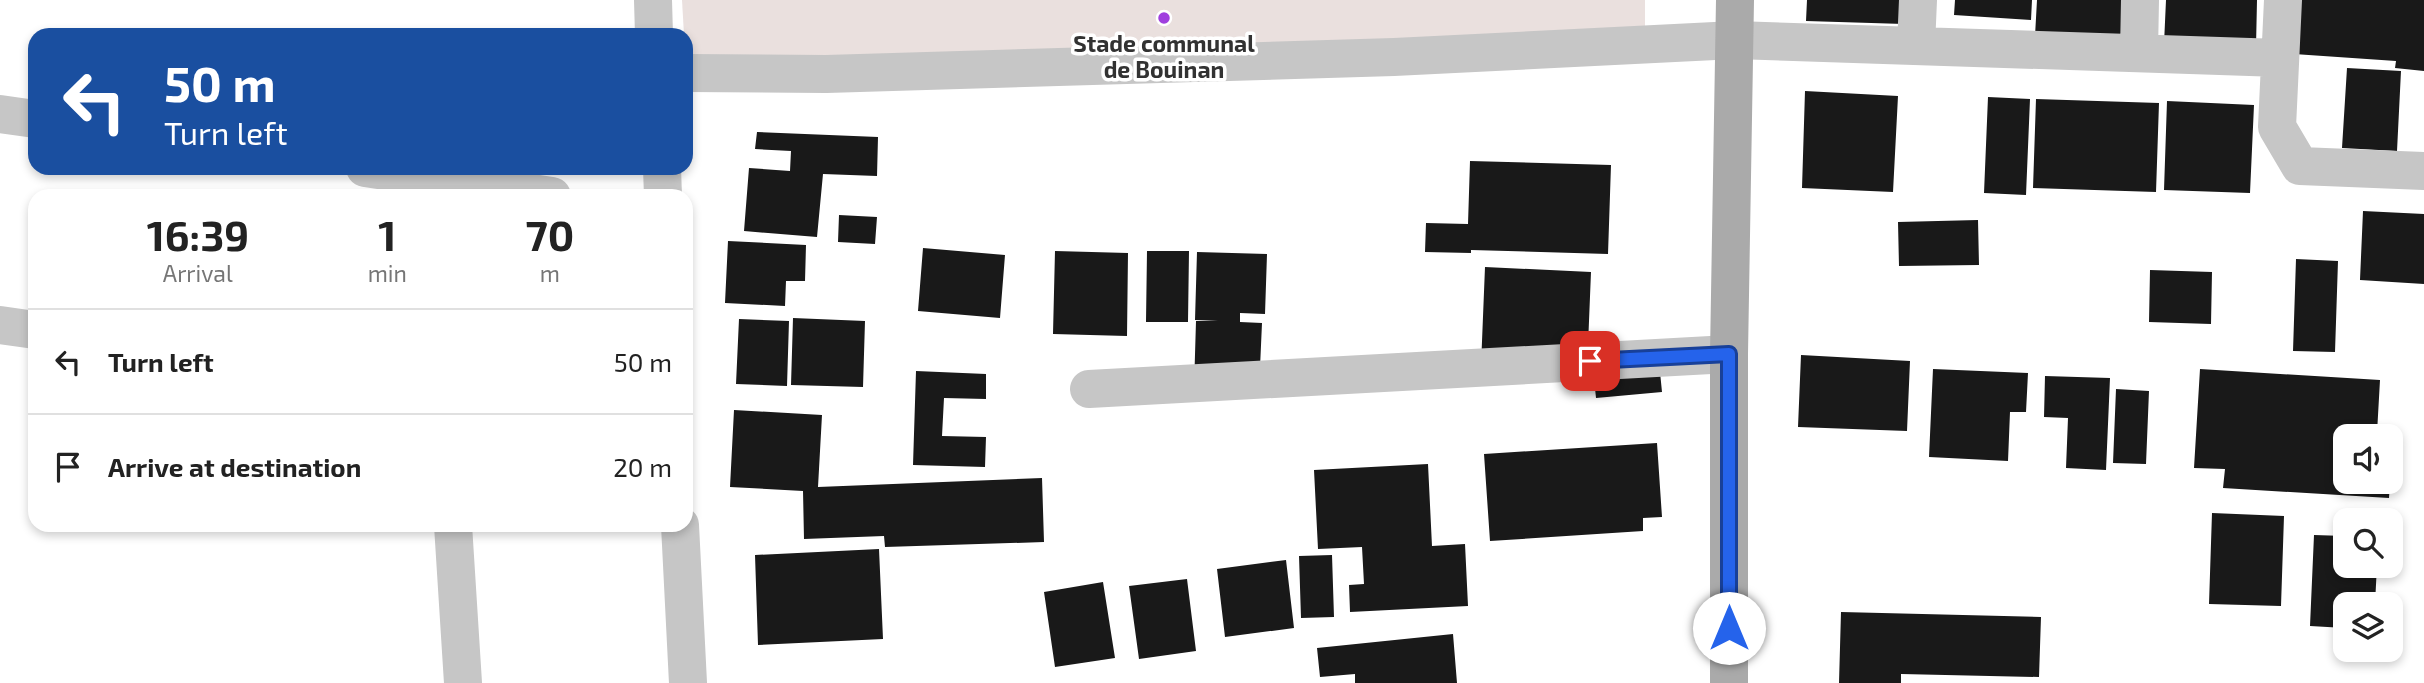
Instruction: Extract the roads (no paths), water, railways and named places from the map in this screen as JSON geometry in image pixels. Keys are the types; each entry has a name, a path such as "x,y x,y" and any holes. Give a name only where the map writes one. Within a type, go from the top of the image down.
{"main road":[{"path":"1729,683 1729,354 1735,0"}],"street":[{"path":"653,0 654,28"},
{"path":"1916,46 1918,0"},
{"path":"2139,53 2140,0"},
{"path":"2283,0 2277,127 2300,166 2424,171"},
{"path":"693,73 826,74 1269,61 1734,40 2280,58"},
{"path":"0,114 28,118"},
{"path":"412,175 505,189"},
{"path":"0,325 28,329"},
{"path":"1089,389 1729,354"},
{"path":"453,532 463,683"},
{"path":"680,532 688,683"}],"place":[{"name":"Stade communal de Bouinan","path":"1164,18"}]}
